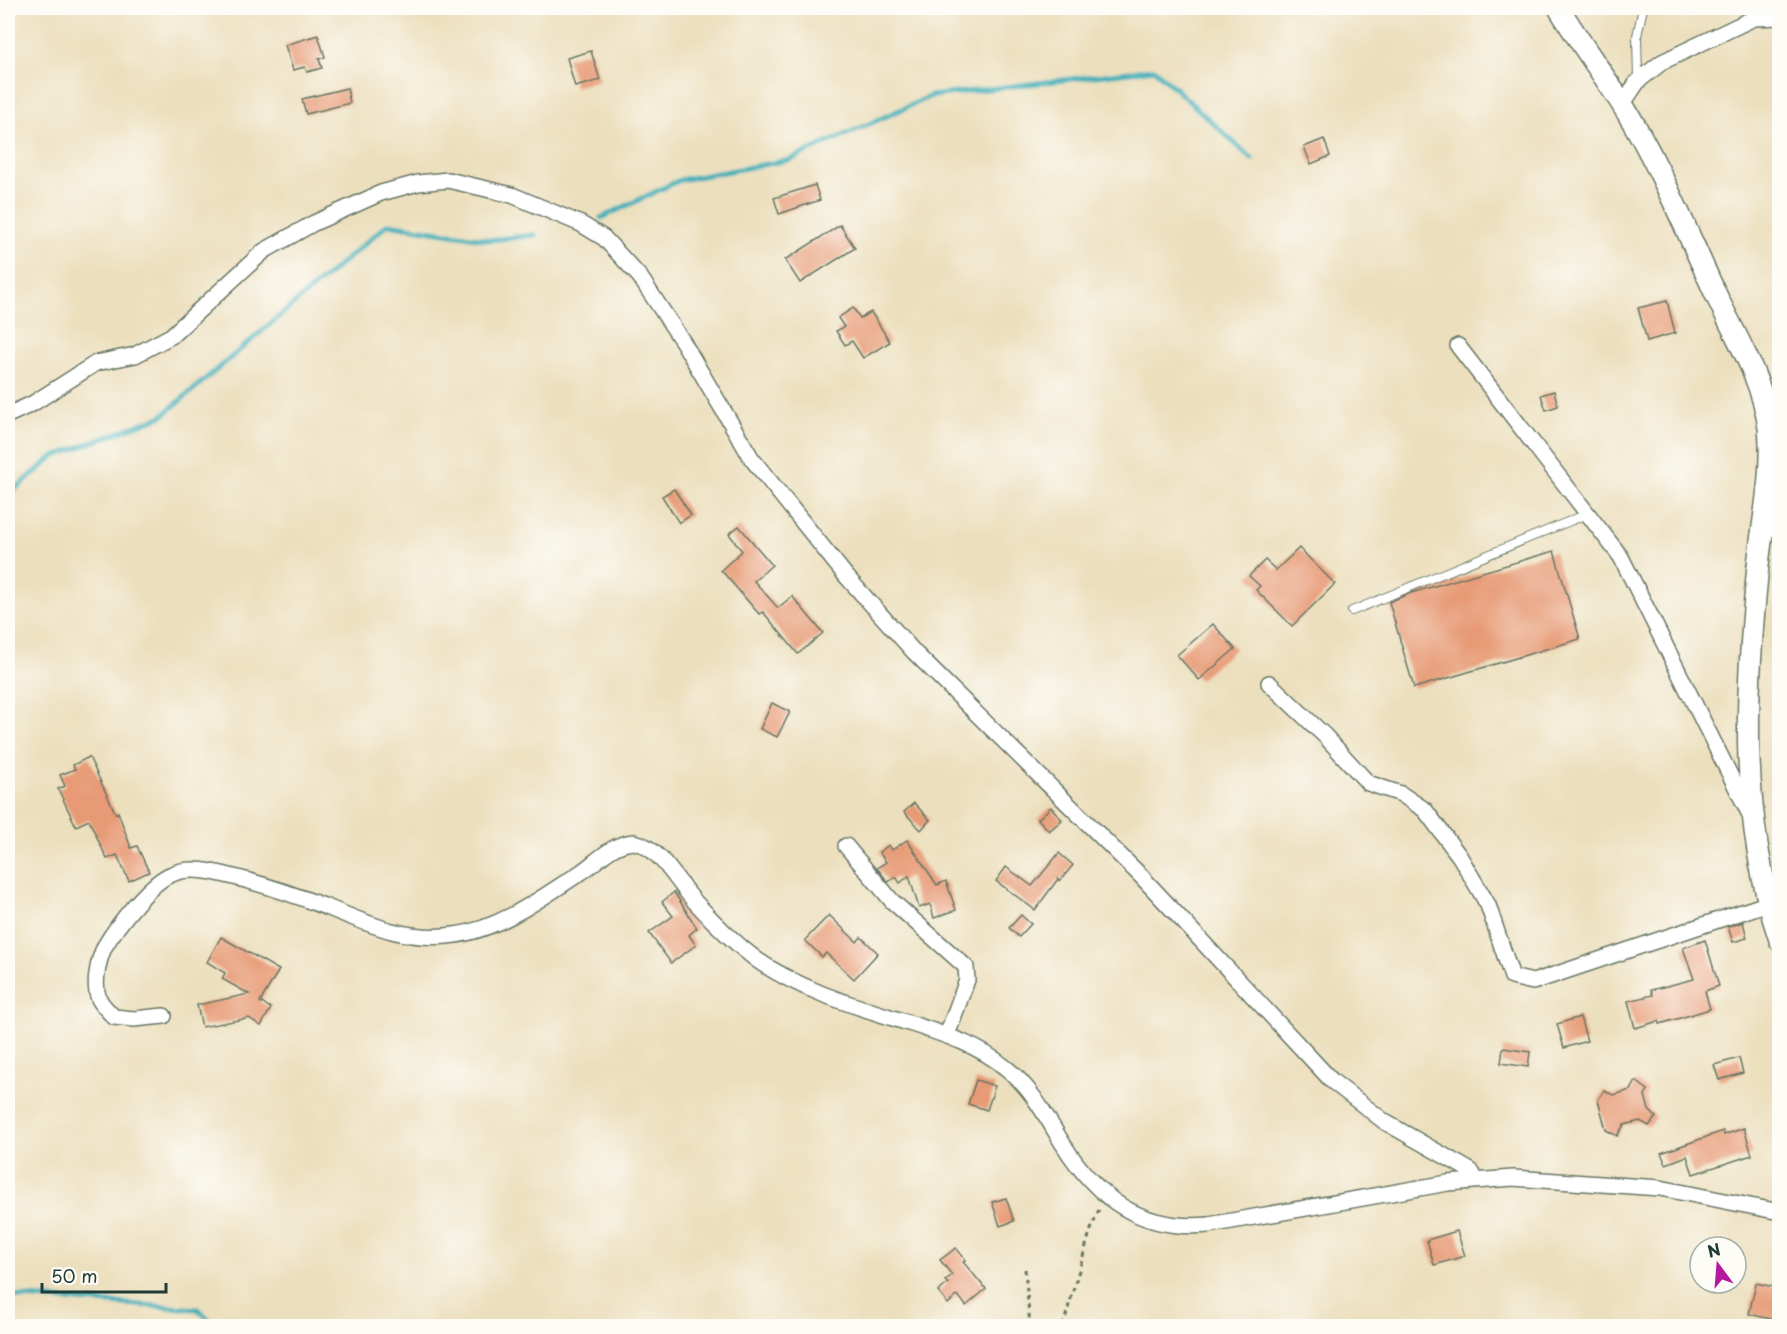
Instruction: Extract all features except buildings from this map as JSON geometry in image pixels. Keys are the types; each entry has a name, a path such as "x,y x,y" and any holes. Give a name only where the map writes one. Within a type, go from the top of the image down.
{"street":[{"path":"1558,8 1622,105 1650,153 1760,389 1770,441 1771,528 1751,635 1746,716 1748,776 1753,821 1769,903 1779,940"},
{"path":"1622,105 1638,81 1662,62 1754,18 1779,17"},
{"path":"8,415 32,404 96,363 135,355 171,336 264,251 314,223 381,193 418,183 448,180 512,195 581,224 604,238 640,277 683,342 752,459 846,576 914,652 1141,876 1332,1081 1377,1117 1471,1171 1476,1180"},
{"path":"1458,346 1621,557 1637,584 1753,821"},
{"path":"1269,683 1325,736 1368,783 1401,794 1425,810 1460,856 1488,905 1497,925 1508,968 1512,976 1521,981 1533,982 1769,903"},
{"path":"164,1016 134,1019 114,1017 99,1000 96,980 104,950 112,935 148,892 165,876 173,873 193,870 224,874 278,890 388,931 439,938 484,928 526,907 582,872 615,847 633,842 653,851 699,907 748,952 767,966 821,993 947,1035 981,1050 1015,1075 1036,1102 1071,1157 1105,1195 1140,1217 1185,1226 1476,1180 1538,1179 1632,1185 1686,1192 1779,1212"},
{"path":"846,846 892,901 966,967 967,980 947,1035"}],"lane":[{"path":"1638,81 1637,36 1643,8"},
{"path":"1352,610 1587,514"}],"path":[{"path":"1063,1326 1090,1232 1105,1195"},
{"path":"1025,1269 1030,1326"}],"waterway":[{"path":"601,218 680,180 789,160 931,96 1154,69 1252,159"},
{"path":"8,495 53,457 162,416 388,224 490,240 535,235"},
{"path":"8,1296 198,1309 216,1326"}]}
